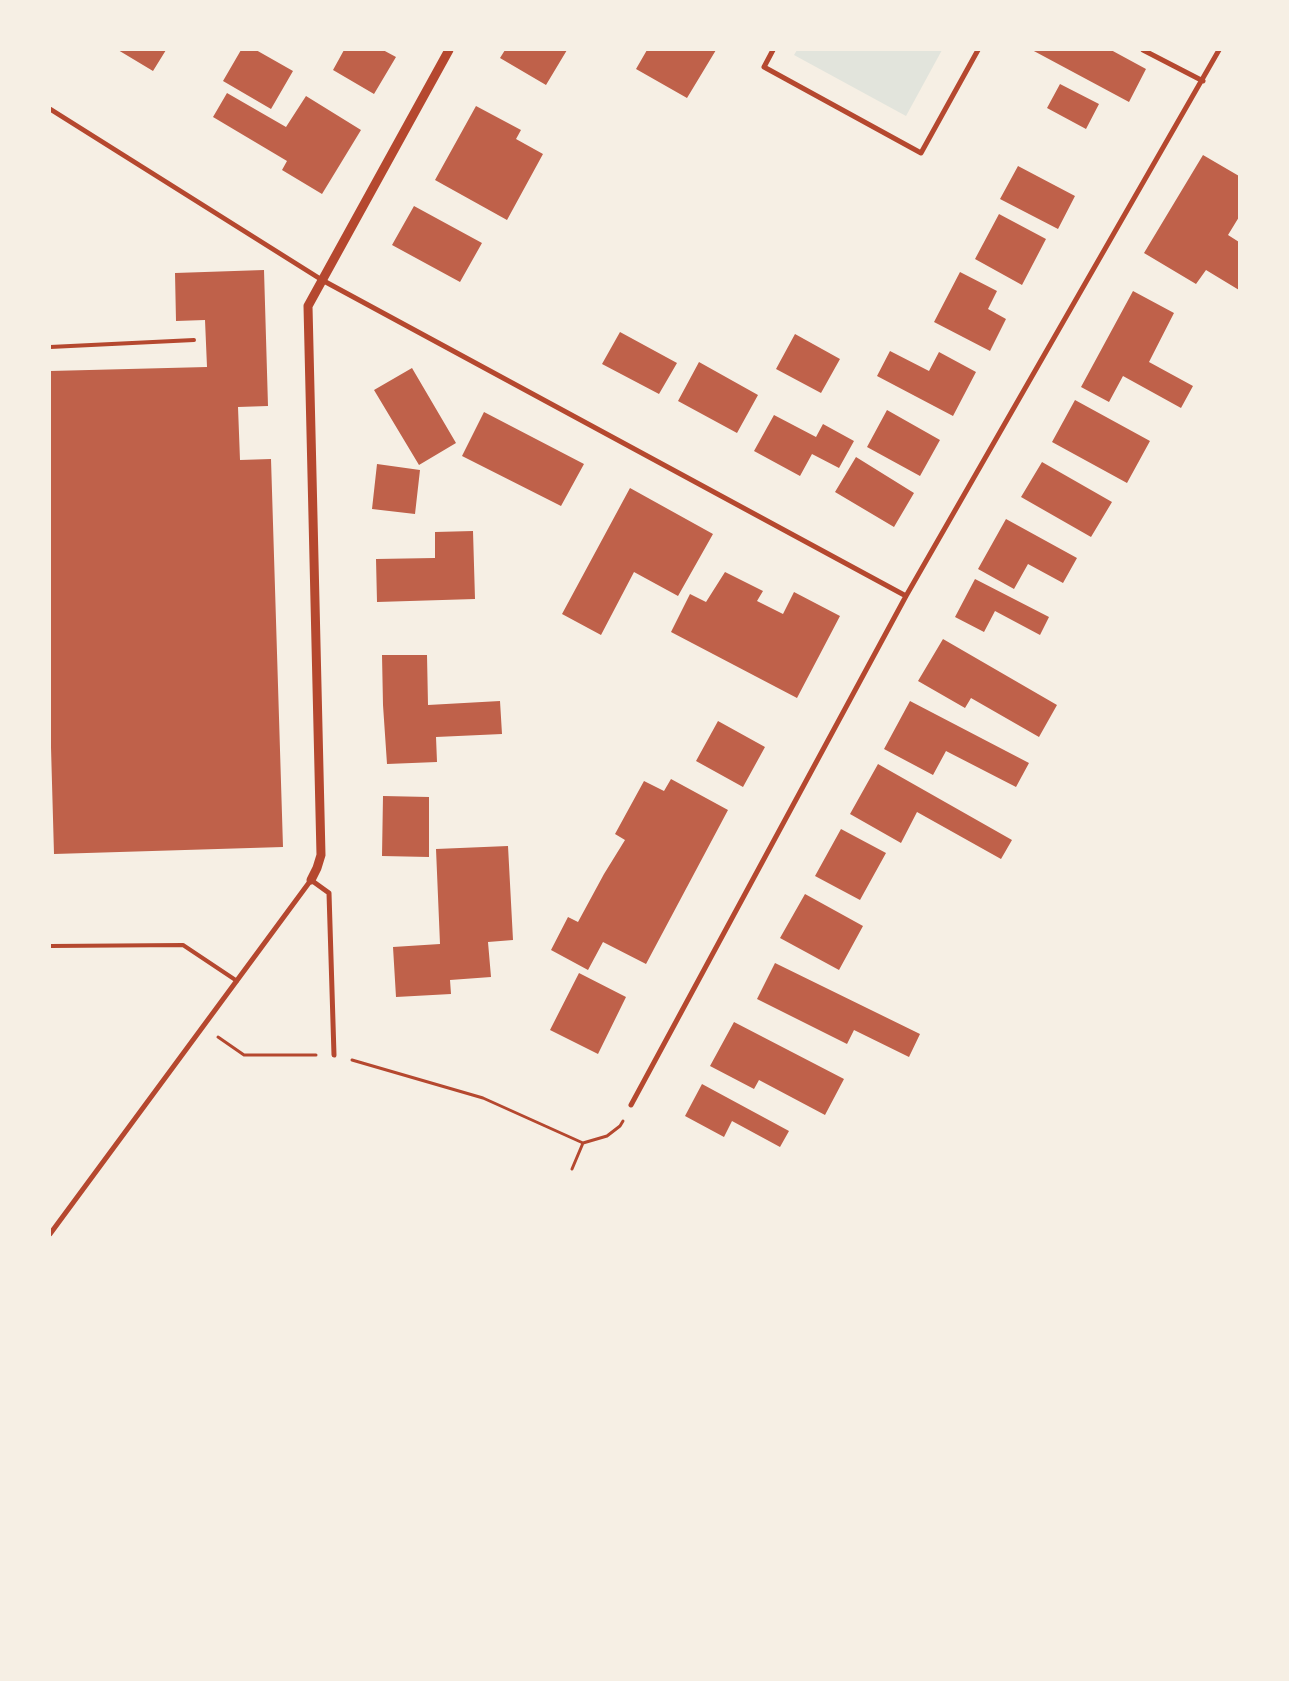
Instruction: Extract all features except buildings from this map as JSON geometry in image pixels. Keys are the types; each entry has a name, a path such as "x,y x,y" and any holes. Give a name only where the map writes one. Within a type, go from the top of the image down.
{"street":[{"path":"50,1234 311,880 317,868 321,855 308,306 449,50"},
{"path":"773,50 764,67 920,153 978,50"},
{"path":"1143,50 1202,81"},
{"path":"631,1106 906,596 1219,50"},
{"path":"50,109 322,280 906,596"},
{"path":"311,880 328,893 334,1055"}],"lane":[{"path":"50,347 194,340"},
{"path":"50,946 183,945 237,981"}],"path":[{"path":"203,1027 244,1055 334,1055 483,1098 583,1143 607,1136 620,1126 631,1106"},
{"path":"572,1169 583,1143"}],"shaded area":[{"path":"797,50 942,50 906,116 794,55"}]}
